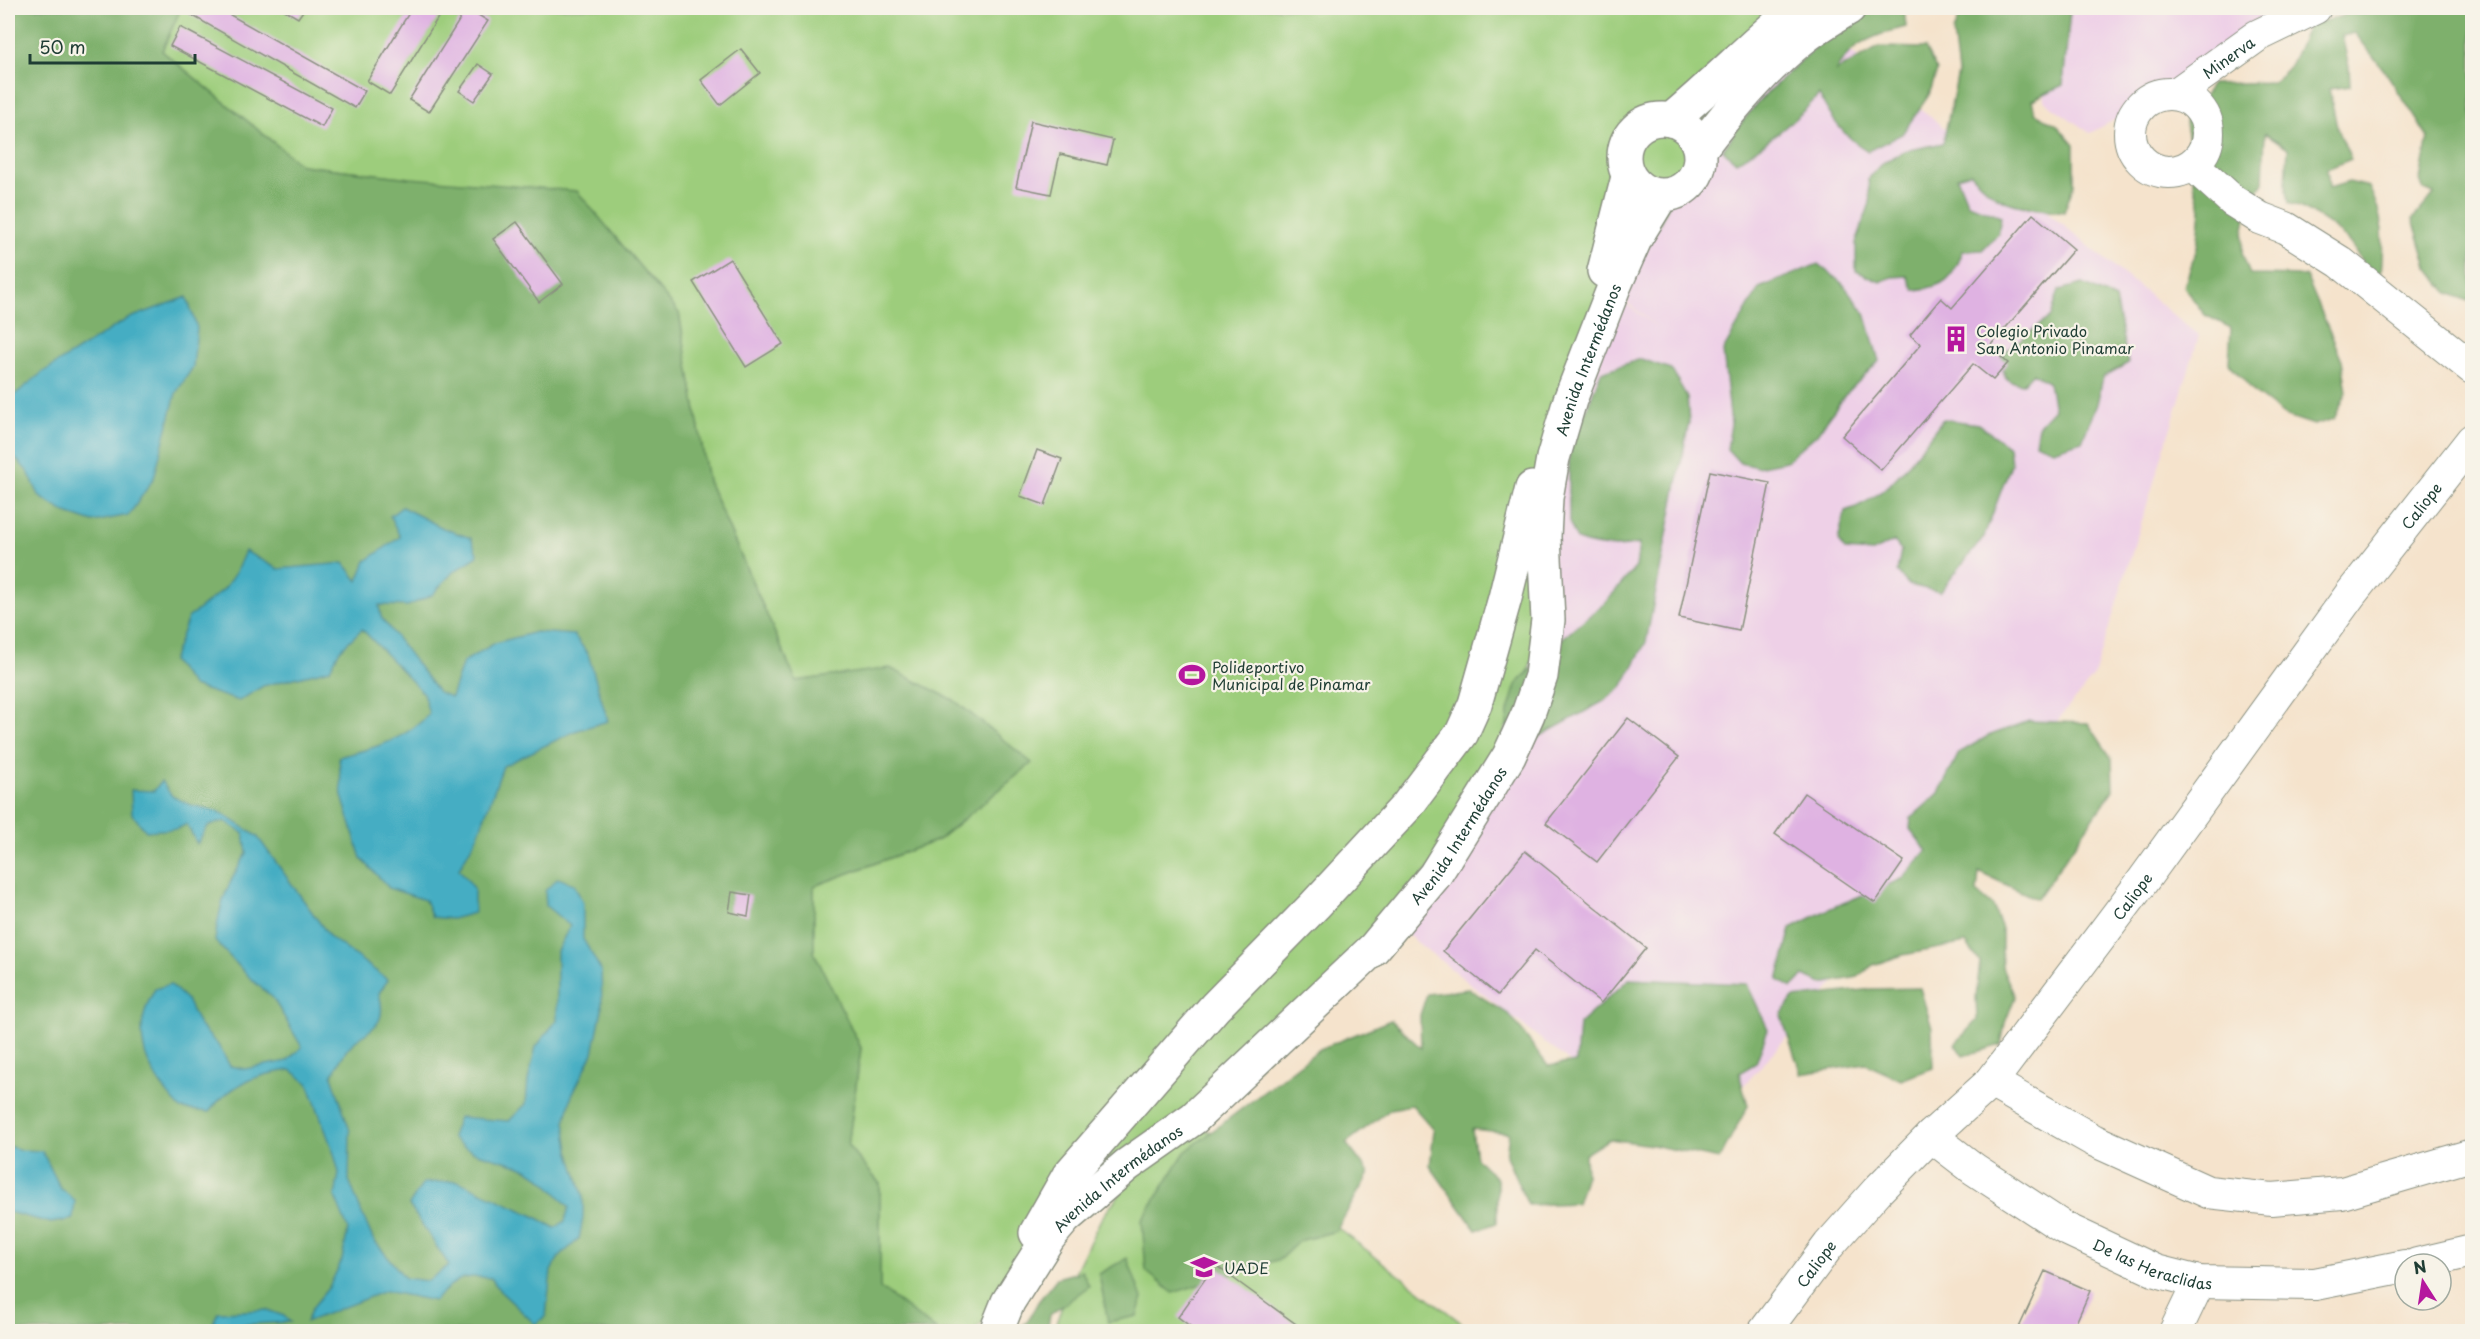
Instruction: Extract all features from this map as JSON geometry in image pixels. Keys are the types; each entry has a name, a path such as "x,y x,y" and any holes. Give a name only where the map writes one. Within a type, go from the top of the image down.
{"main road":[{"path":"1671,120 1715,83 1754,44 1796,8"},
{"path":"1700,149 1746,92 1768,71 1803,38 1849,8"},
{"path":"1656,119 1671,120 1683,125 1693,135 1700,149 1700,162 1696,175 1687,186 1675,193 1661,196 1642,191 1628,177 1623,160 1626,144 1633,132 1644,123 1656,119"},
{"name":"Avenida Intermédanos","path":"989,1332 997,1310 1037,1230 1070,1175 1215,1007 1407,806 1462,733 1475,704 1505,598 1530,495 1559,397 1601,283 1628,177"},
{"name":"Avenida Intermédanos","path":"996,1332 1008,1302 1049,1238 1065,1218 1127,1165 1194,1118 1374,948 1434,875 1509,756 1528,714 1541,676 1548,620 1544,537 1546,498 1553,458 1570,400 1614,287 1636,237 1661,196"}],"street":[{"name":"Minerva","path":"2176,94 2257,36 2315,8"},
{"path":"2163,94 2176,94 2188,99 2198,107 2205,118 2208,130 2206,143 2193,165 2168,172 2156,170 2145,164 2136,154 2130,142 2129,129 2140,106 2151,98 2163,94"},
{"path":"2193,165 2233,201 2260,218 2286,228 2340,262 2393,302 2472,368"},
{"name":"Caliope","path":"1764,1332 1830,1245 1877,1191 1931,1136 1991,1082 2142,882 2343,604 2472,440"},
{"path":"1991,1082 2092,1140 2208,1192 2272,1199 2342,1193 2472,1155"},
{"name":"De las Heraclidas","path":"1931,1136 1974,1169 2064,1228 2156,1271 2199,1282 2315,1284 2393,1268"},
{"path":"2453,1255 2472,1251"},
{"path":"2175,1332 2199,1282"}],"shaded area":[{"path":"1797,8 2199,336 2094,676 1931,874 1685,1152 1395,925 1549,597 1574,615 1549,596 1545,537 1613,294 1661,330 1614,292 1636,237 1700,162"},
{"path":"2060,8 2315,8 2090,133 2044,101 2050,51"}],"green space":[{"path":"8,8 181,8 162,51 301,165 410,178 577,191 679,313 708,481 796,681 890,668 955,701 1032,763 938,840 814,886 814,952 861,1048 848,1146 880,1184 880,1288 937,1331 8,1331"},
{"name":"Polideportivo Municipal de Pinamar","path":"181,8 1796,8 1700,162 1694,176 1688,184 1675,193 1551,437 1548,620 1469,822 1204,1130 1227,1135 1283,1186 1472,1331 1055,1331 1074,1274 1101,1219 1133,1176 1037,1230 997,1310 973,1331 937,1331 880,1288 880,1184 848,1146 861,1048 813,952 814,886 938,840 1031,763 890,669 796,681 708,481 679,313 410,178 301,165 162,51"},
{"path":"1877,8 1904,8 1906,27 1866,41 1849,53 1836,71 1879,47 1925,48 1937,71 1929,95 1902,134 1868,151 1839,127 1819,95 1780,132 1736,162 1723,150 1761,99 1792,69 1841,24"},
{"path":"1962,8 2069,8 2063,85 2032,100 2035,113 2056,124 2074,145 2074,184 2064,212 2013,204 1992,193 1971,173 1957,177 1968,204 2001,216 1998,234 1982,250 1963,251 1951,275 1940,284 1914,290 1907,276 1892,277 1880,282 1856,271 1856,243 1870,203 1868,179 1884,162 1905,151 1943,143 1958,73 1953,32"},
{"path":"2354,8 2472,8 2472,296 2468,301 2448,293 2427,266 2413,219 2434,194 2424,190 2420,180 2428,137 2387,74 2355,33 2342,36 2349,67 2350,86 2329,89 2337,127 2351,159 2327,169 2329,188 2349,182 2369,187 2378,208 2382,229 2381,273 2367,266 2345,238 2333,227 2312,213 2289,203 2286,183 2288,148 2265,133 2263,183 2248,206 2243,235 2242,252 2250,275 2306,276 2342,360 2347,392 2334,419 2314,425 2284,415 2256,394 2229,363 2231,328 2205,315 2184,287 2197,248 2201,210 2195,188 2185,122 2212,84 2274,82 2290,66 2309,25 2343,16"},
{"path":"1818,264 1843,284 1865,313 1879,361 1845,395 1817,434 1786,461 1757,467 1740,463 1727,449 1731,424 1723,351 1759,288"},
{"path":"2083,284 2115,299 2128,363 2103,377 2097,404 2082,441 2053,450 2035,443 2038,426 2054,409 2049,383 2033,373 2023,384 2011,381 2005,377 2001,357 2051,316 2059,290"},
{"path":"1641,359 1671,369 1687,397 1689,422 1646,642 1622,687 1604,701 1535,739 1521,740 1507,725 1508,711 1516,685 1563,637 1605,603 1636,567 1639,544 1608,547 1577,540 1569,522 1569,454 1601,372"},
{"path":"1943,419 1978,424 2009,447 2011,464 1984,537 1940,592 1909,585 1897,572 1901,550 1894,541 1873,552 1845,550 1838,541 1845,511 1861,505 1888,485 1912,460"},
{"path":"2029,721 2088,723 2112,759 2113,790 2037,899 1979,872 1977,892 1993,906 2002,929 2002,967 2015,997 2005,1023 2001,1045 1963,1056 1955,1044 1977,1020 1976,997 1980,962 1966,943 1903,955 1873,965 1858,977 1822,984 1803,976 1792,988 1778,980 1791,928 1831,908 1902,879 1927,851 1910,829 1911,818 1939,793 1959,753 1988,736"},
{"path":"1629,979 1747,984 1768,1029 1756,1063 1739,1073 1748,1106 1719,1159 1609,1139 1585,1154 1586,1175 1577,1203 1528,1205 1506,1156 1509,1133 1472,1129 1476,1158 1497,1179 1497,1223 1476,1230 1430,1166 1434,1130 1412,1105 1391,1109 1346,1143 1369,1173 1336,1231 1299,1241 1280,1259 1173,1293 1146,1271 1142,1220 1185,1152 1320,1049 1391,1020 1421,1048 1420,1015 1427,994 1469,989 1510,1015 1548,1066 1576,1062 1579,1024"},
{"path":"1920,988 1932,1028 1933,1068 1901,1080 1866,1064 1801,1074 1781,1015 1793,998 1872,989"},
{"path":"1127,1258 1142,1298 1137,1316 1108,1322 1099,1274"},
{"path":"1082,1271 1089,1286 1050,1315 1047,1331 1015,1331 1027,1322 1038,1302 1057,1278"}],"water":[{"path":"187,297 197,328 193,367 176,393 154,478 129,515 93,522 66,513 40,497 28,472 10,452 8,400 43,372 127,319"},
{"path":"402,507 445,529 471,538 478,556 453,572 432,595 408,606 379,605 381,617 438,692 451,697 463,662 495,643 536,632 574,635 588,654 608,721 575,731 503,766 478,835 459,869 474,888 474,913 452,919 432,917 425,900 389,888 361,858 342,796 339,757 376,747 399,737 429,714 423,693 362,629 340,650 330,669 263,686 239,701 193,686 172,661 188,618 224,589 236,572 245,551 278,569 344,563 358,581 366,561 400,537 390,516"},
{"path":"161,781 172,796 191,805 220,812 257,836 330,937 388,980 379,993 381,1014 379,1021 349,1047 332,1076 350,1131 349,1180 373,1239 405,1278 428,1281 449,1265 409,1205 423,1183 458,1181 555,1228 565,1221 569,1207 541,1178 520,1166 467,1149 452,1137 459,1117 509,1121 526,1104 528,1080 536,1047 557,1020 557,951 570,926 546,906 545,891 558,878 574,884 583,903 583,939 601,970 602,1010 593,1053 572,1095 565,1122 569,1150 583,1195 583,1218 579,1239 559,1257 551,1271 546,1316 535,1324 500,1291 491,1278 480,1277 465,1278 453,1283 434,1301 385,1291 306,1322 312,1308 329,1287 342,1260 348,1229 335,1197 339,1173 334,1154 308,1083 291,1070 267,1074 235,1087 209,1112 181,1109 159,1082 145,1053 142,1038 147,1006 155,989 170,984 187,1000 199,1025 218,1045 230,1066 245,1069 287,1061 302,1047 273,998 252,980 215,941 225,895 247,853 244,834 225,821 208,826 197,844 187,824 177,829 146,831 132,814 131,790 154,791"},
{"path":"8,1146 21,1150 42,1151 61,1189 75,1200 73,1219 51,1223 8,1212"},
{"path":"267,1310 284,1316 290,1322 234,1325 233,1331 206,1331 210,1329 218,1312"}],"building":[{"path":"189,8 218,8 365,91 355,108 186,12"},
{"path":"281,8 305,8 298,18"},
{"path":"412,8 444,8 390,95 367,81"},
{"path":"467,8 488,21 429,112 409,100"},
{"path":"180,27 332,108 322,127 170,46"},
{"path":"741,49 760,73 720,105 701,80"},
{"path":"478,64 493,74 474,101 459,91"},
{"path":"1031,121 1113,140 1107,165 1060,154 1051,194 1016,187"},
{"name":"Colegio Privado San Antonio Pinamar","path":"2033,214 2074,249 1989,347 2008,363 1993,380 1973,364 1881,470 1842,436 1921,344 1910,335 1941,298 1952,308"},
{"path":"517,222 563,284 539,302 493,239"},
{"path":"730,259 783,344 746,367 693,282"},
{"path":"1037,450 1062,459 1045,505 1020,496"},
{"path":"1710,471 1770,483 1739,631 1679,618"},
{"path":"1628,718 1679,757 1597,862 1546,823"},
{"path":"1804,793 1904,861 1875,903 1775,834"},
{"path":"1525,851 1646,948 1601,1003 1535,950 1498,995 1443,951"},
{"path":"732,892 751,895 748,916 729,912"},
{"path":"1215,1265 1307,1332 1198,1332 1178,1317"},
{"path":"2045,1271 2090,1291 2072,1332 2017,1332"}],"place":[{"name":"Colegio Privado San Antonio Pinamar","path":"1956,339"},
{"name":"Polideportivo Municipal de Pinamar","path":"1192,675"},
{"name":"UADE","path":"1204,1267"}]}
